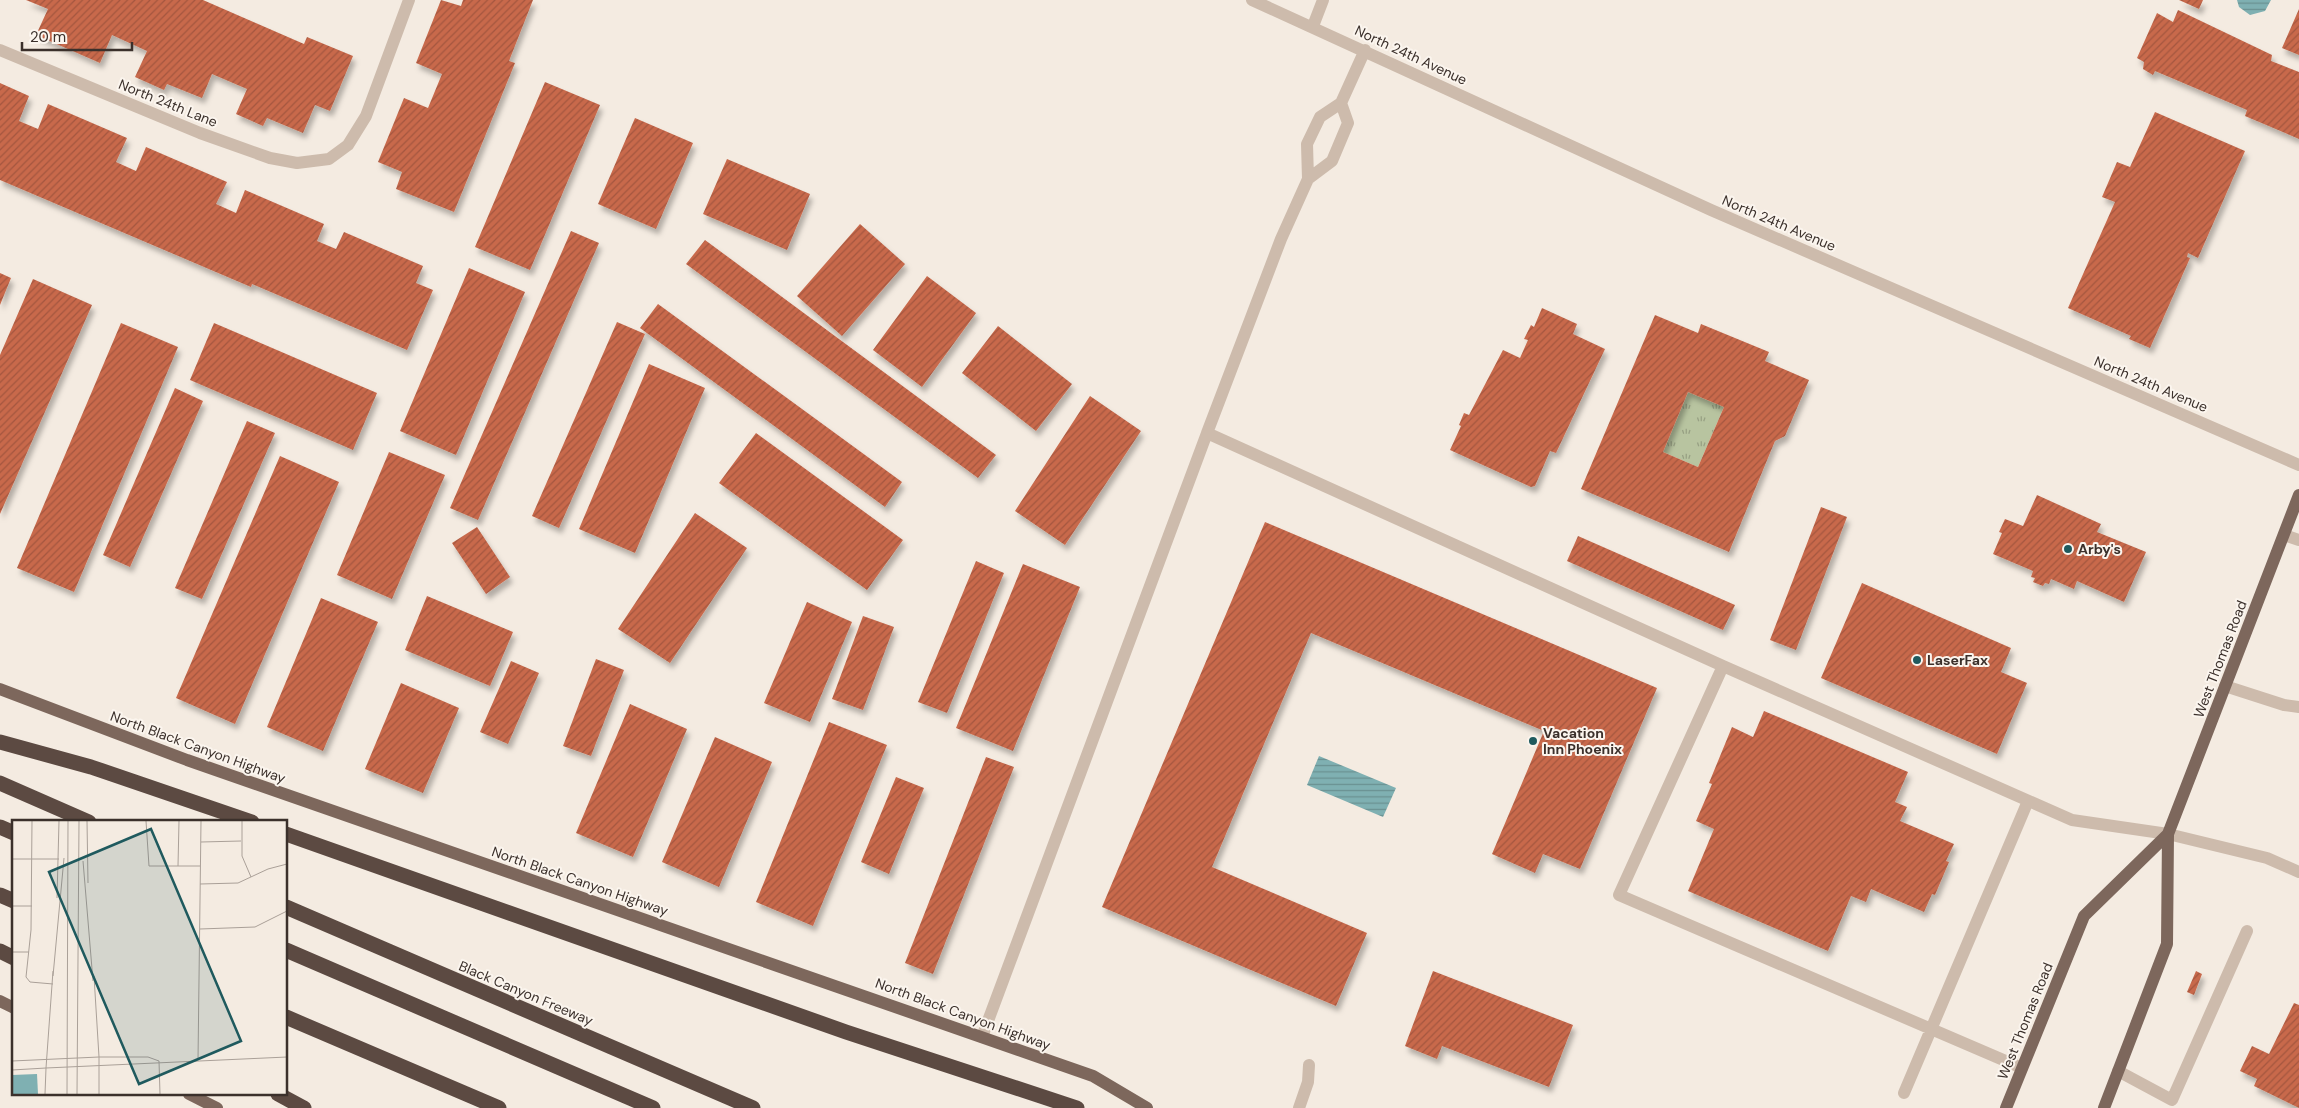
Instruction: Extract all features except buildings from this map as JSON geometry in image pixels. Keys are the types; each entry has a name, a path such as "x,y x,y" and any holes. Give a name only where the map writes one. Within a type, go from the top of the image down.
{"highway":[{"path":"0,742 91,767 246,820"},
{"path":"0,783 84,820"},
{"path":"0,827 12,832"},
{"path":"288,835 837,1029 1077,1108"},
{"path":"0,895 12,900"},
{"name":"Black Canyon Freeway","path":"288,908 753,1108"},
{"path":"0,951 12,957"},
{"path":"288,951 653,1108"},
{"path":"288,1019 498,1108"},
{"path":"282,1096 304,1108"}],"main road":[{"name":"West Thomas Road","path":"2104,1108 2168,944 2168,834 2299,496"},
{"name":"North Black Canyon Highway","path":"0,689 187,760 535,883 864,994 1093,1076 1147,1108"},
{"name":"West Thomas Road","path":"2006,1108 2084,916 2168,834"},
{"path":"0,1001 12,1007"},
{"path":"193,1096 217,1108"}],"street":[{"name":"North 24th Lane","path":"0,50 200,133 270,158 297,163 329,159 348,146 366,116 409,0"},
{"name":"North 24th Avenue","path":"1252,0 1711,210 2299,465"},
{"path":"1312,26 1323,0"},
{"path":"982,1037 1207,433 1281,239 1308,179 1307,144 1320,118 1341,103 1364,50"},
{"path":"1308,179 1332,161 1348,123 1341,103"},
{"path":"1207,433 1723,666 2072,820 2168,834 2267,858 2299,872"},
{"path":"2284,535 2299,540"},
{"path":"1723,666 1618,895 2022,1068"},
{"path":"2225,686 2284,705 2299,707"},
{"path":"1904,1092 2028,801"},
{"path":"2118,1071 2172,1100 2246,931"},
{"path":"1299,1108 1308,1082 1309,1065"}],"green space":[{"path":"1688,392 1724,407 1698,467 1663,452"}],"water":[{"path":"2237,0 2271,0 2265,11 2250,15 2239,7"},
{"path":"1319,756 1396,788 1383,817 1307,785"}],"place":[{"name":"Arby's","path":"2068,549"},
{"name":"LaserFax","path":"1917,660"},
{"name":"Vacation Inn Phoenix","path":"1533,741"}]}
